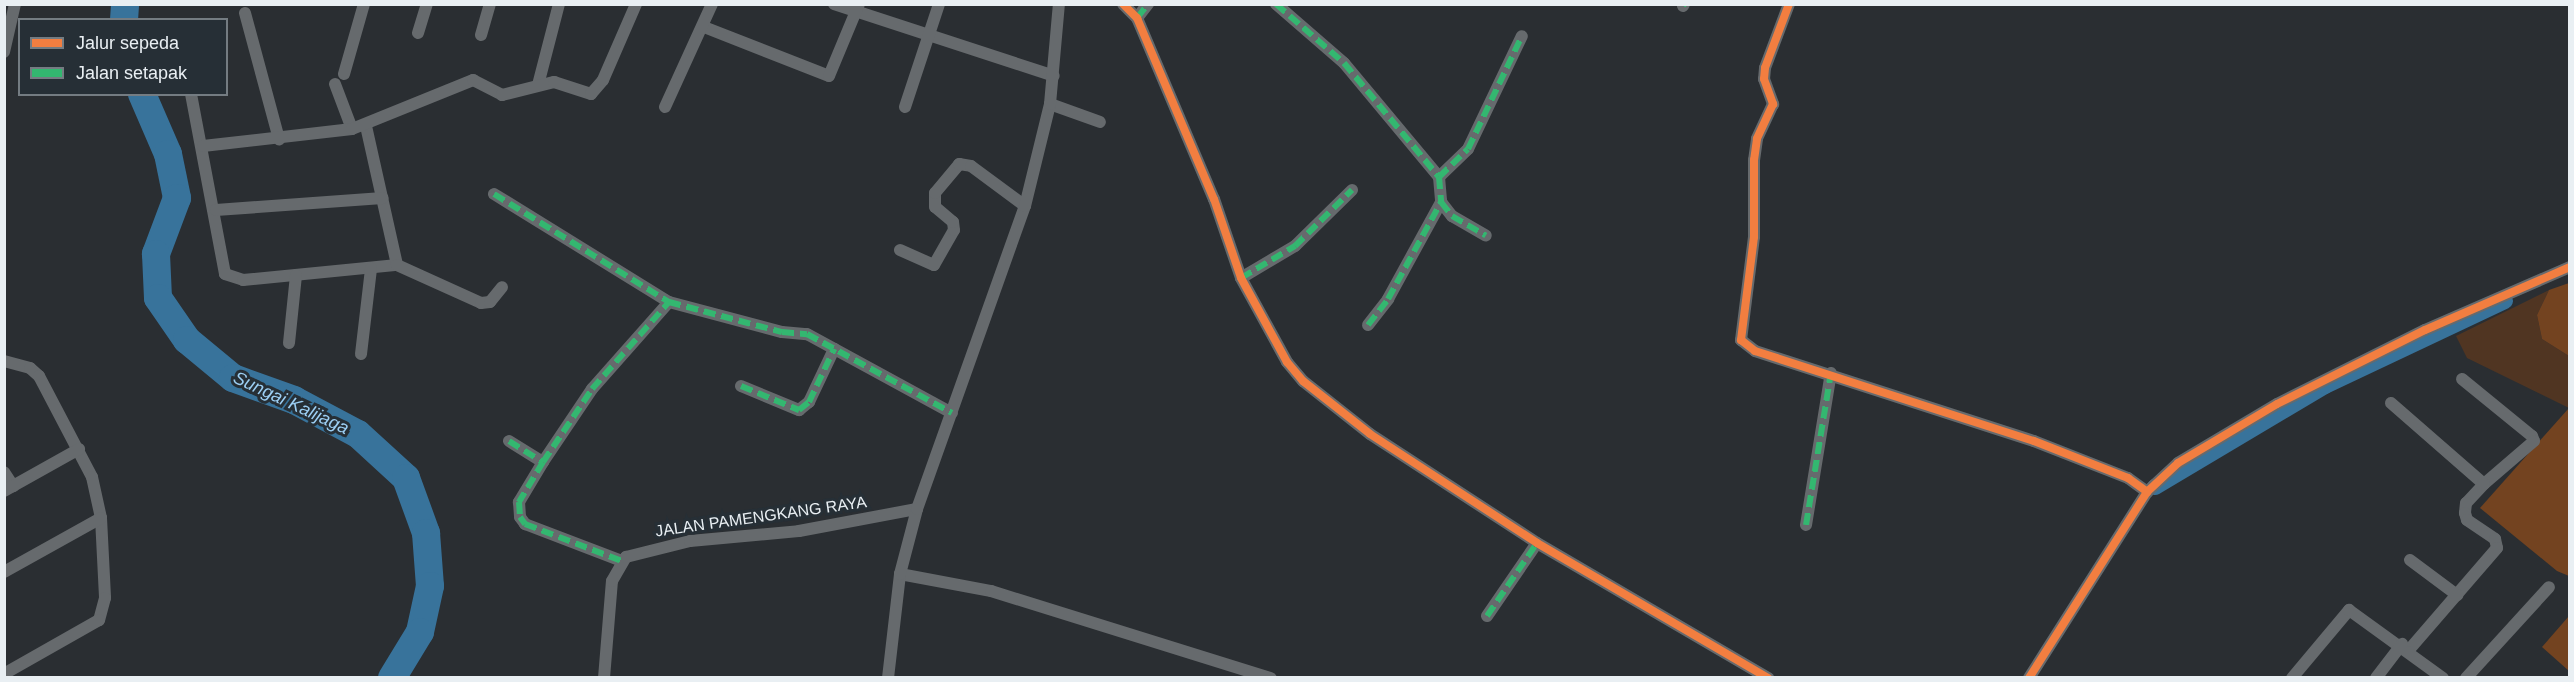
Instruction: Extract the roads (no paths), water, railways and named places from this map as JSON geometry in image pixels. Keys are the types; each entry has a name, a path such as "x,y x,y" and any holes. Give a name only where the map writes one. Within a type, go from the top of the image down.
{"street":[{"path":"4,52 15,4"},
{"path":"344,74 364,4"},
{"path":"418,33 427,4"},
{"path":"481,35 490,4"},
{"path":"538,85 559,4"},
{"path":"203,146 279,139 366,126 386,112 473,80 502,95 554,82 580,93 595,91 636,4"},
{"path":"665,107 704,27 712,4"},
{"path":"834,4 931,33 1054,76"},
{"path":"906,107 939,4"},
{"path":"888,678 900,574 917,509 1025,206 1050,104 1059,4"},
{"path":"1123,4 1137,18 1214,199 1241,278 1287,362 1303,381 1370,434 1537,543 1768,678"},
{"path":"1137,18 1148,4"},
{"path":"1276,4 1337,55 1439,177 1441,202 1388,299 1368,325"},
{"path":"1789,4 1766,68 1773,104 1757,139 1754,237 1738,330 1746,347 2034,441 2128,478 2147,492"},
{"path":"704,27 829,76 857,9"},
{"path":"245,13 279,139"},
{"path":"1439,177 1468,149 1522,36"},
{"path":"335,84 351,129"},
{"path":"191,96 216,210 225,274 243,280 397,265 481,303 490,302 502,287"},
{"path":"1050,104 1100,122"},
{"path":"366,126 397,265"},
{"path":"900,250 934,265 954,230 953,222 935,207 935,193 959,164 972,166 1025,206"},
{"path":"1241,278 1295,246 1352,190"},
{"path":"495,194 669,302 782,332 807,334 952,412"},
{"path":"216,210 383,198"},
{"path":"1441,202 1457,221 1486,236"},
{"path":"2029,678 2147,492 2215,437 2425,330 2570,267"},
{"path":"361,354 371,269"},
{"path":"289,343 296,275"},
{"path":"604,678 612,580 622,561 525,524 519,501 592,389 669,302"},
{"path":"741,386 799,410 808,402 834,349"},
{"path":"4,361 30,368 39,376 92,477 101,518 105,598 101,618 4,674"},
{"path":"1806,525 1831,373"},
{"path":"2376,678 2457,595 2497,548 2496,539 2467,520 2466,503 2484,484 2534,441 2532,436 2462,379"},
{"path":"2391,403 2484,484"},
{"path":"509,441 543,462"},
{"path":"4,472 9,489 79,449"},
{"name":"JALAN PAMENGKANG RAYA","path":"622,561 636,553 690,541 799,531 917,509"},
{"path":"4,572 101,518"},
{"path":"1487,616 1537,543"},
{"path":"2410,560 2457,595"},
{"path":"900,574 991,591 1270,678"},
{"path":"2466,678 2549,587"},
{"path":"2292,678 2349,610 2405,648 2443,678"}],"waterway":[{"name":"Sungai Kalijaga","path":"124,18 125,4"},
{"name":"Sungai Kalijaga","path":"143,96 168,154 177,198 156,254 158,298 187,340 233,378 294,400 358,434 406,478 426,533 430,586 420,632 392,678"},
{"path":"2155,487 2325,386 2505,301"}]}
